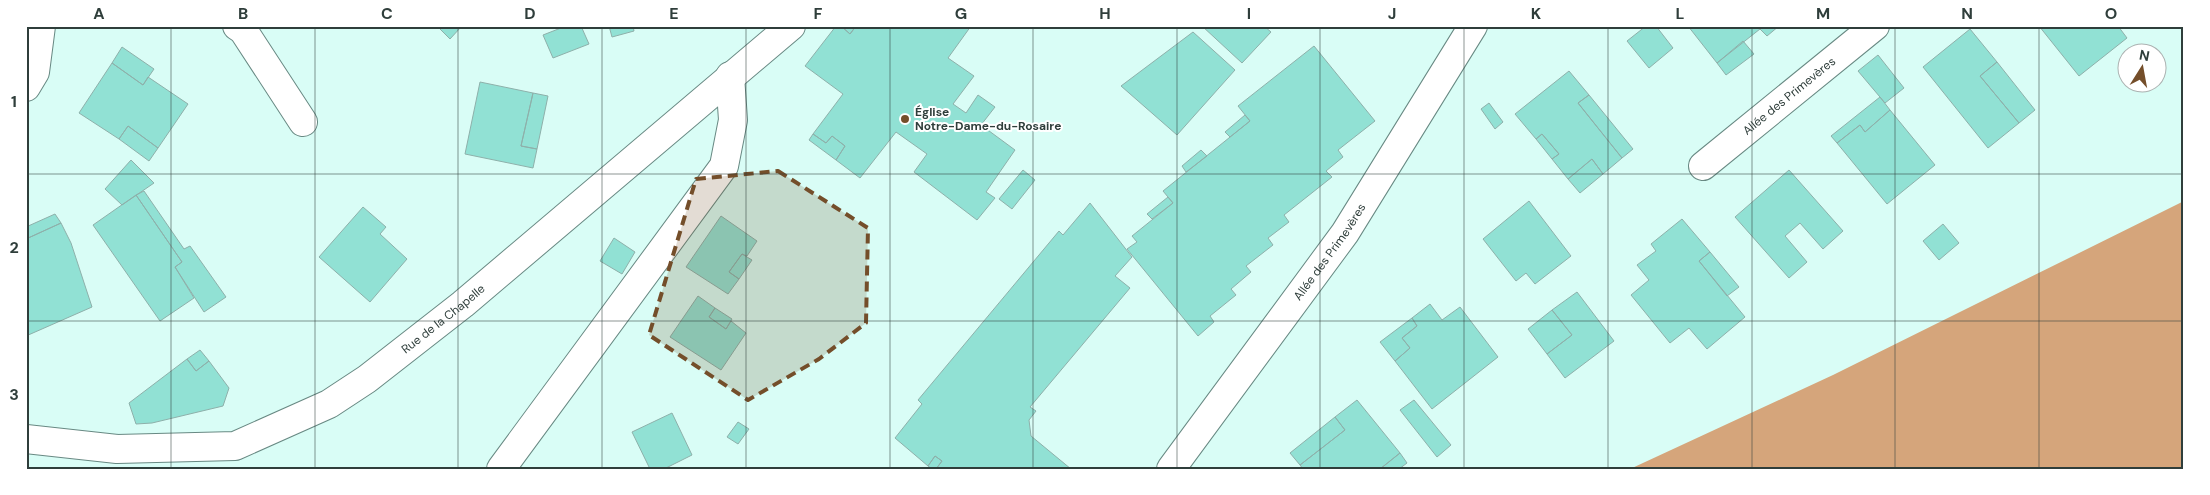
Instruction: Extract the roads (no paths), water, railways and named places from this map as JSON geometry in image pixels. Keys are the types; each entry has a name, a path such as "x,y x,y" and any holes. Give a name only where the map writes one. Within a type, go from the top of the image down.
{"street":[{"path":"26,87 35,72 41,26"},
{"path":"237,26 243,30 303,122"},
{"name":"Rue de la Chapelle","path":"26,438 117,449 234,446 329,404 367,379 463,304 790,26"},
{"name":"Allée des Primevères","path":"1171,469 1345,233 1474,26"},
{"name":"Allée des Primevères","path":"1703,166 1875,26"},
{"path":"500,469 724,166 733,120 730,76"}],"place":[{"name":"Église Notre-Dame-du-Rosaire","path":"905,119"}]}
